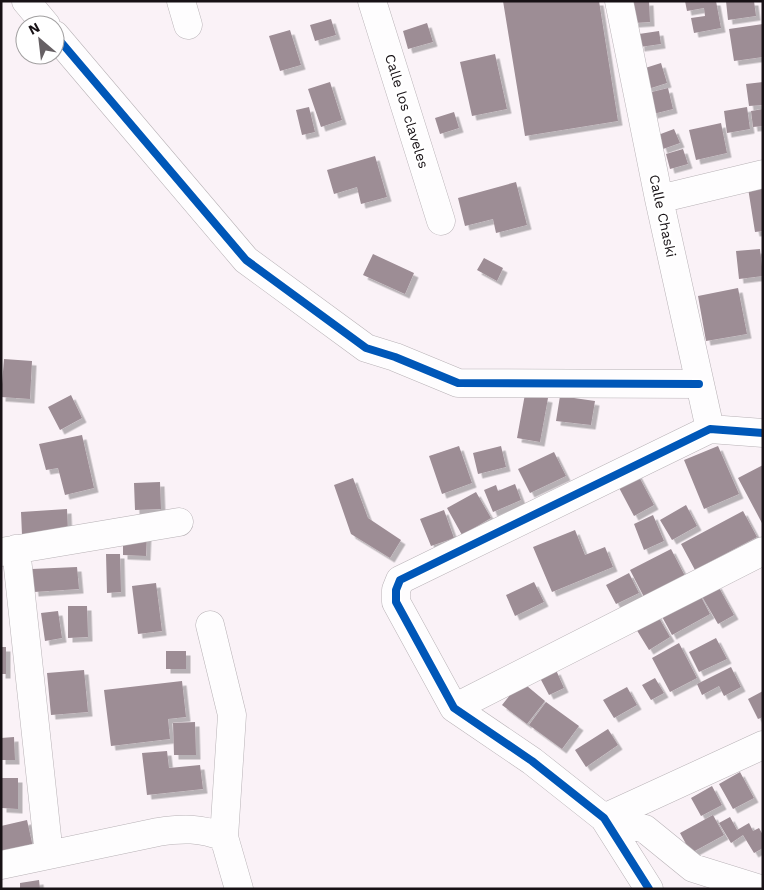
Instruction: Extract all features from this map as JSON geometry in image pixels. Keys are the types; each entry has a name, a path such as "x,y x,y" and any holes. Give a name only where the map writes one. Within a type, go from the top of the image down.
{"street":[{"path":"26,1 38,15"},
{"name":"Calle los claveles","path":"372,1 442,221"},
{"name":"Calle Chaski","path":"619,1 698,384 710,430"},
{"path":"65,47 246,260 366,348 395,357 458,383 698,384"},
{"path":"659,198 763,174"},
{"path":"649,889 604,818 532,761 454,708 396,602 396,590 400,580 710,430 763,433"},
{"path":"49,855 9,550 179,522"},
{"path":"454,708 763,551"},
{"path":"210,625 232,715 224,837 240,889"},
{"path":"604,818 763,745"},
{"path":"604,818 645,829 693,868 760,889"},
{"path":"1,866 182,828 206,830 224,837"}],"building":[{"path":"503,1 599,1 618,121 525,136"},
{"path":"649,1 650,22 634,23 633,2"},
{"path":"685,1 716,1 721,28 694,33 691,18 705,16 704,8 687,11"},
{"path":"726,1 754,1 756,16 728,20"},
{"path":"331,19 336,35 315,41 310,25"},
{"path":"427,23 433,42 408,49 403,31"},
{"path":"763,24 763,57 734,61 729,29"},
{"path":"290,30 301,65 280,71 269,36"},
{"path":"659,31 661,44 640,47 639,34"},
{"path":"495,54 507,109 472,116 460,62"},
{"path":"661,63 667,83 648,89 642,69"},
{"path":"330,82 342,120 321,127 308,89"},
{"path":"763,82 763,105 749,106 746,84"},
{"path":"668,88 673,109 653,114 648,93"},
{"path":"309,107 315,132 302,135 296,110"},
{"path":"747,107 750,129 727,133 724,111"},
{"path":"763,109 763,126 753,127 751,111"},
{"path":"454,112 459,128 440,134 435,118"},
{"path":"721,123 727,153 696,160 689,130"},
{"path":"674,129 680,143 663,149 658,135"},
{"path":"683,149 688,164 670,169 666,154"},
{"path":"375,156 387,197 361,204 357,187 334,194 327,170"},
{"path":"516,182 527,225 496,233 493,219 465,226 458,198"},
{"path":"763,185 763,231 755,232 748,188"},
{"path":"760,249 763,276 739,279 736,251"},
{"path":"373,254 414,273 405,294 363,275"},
{"path":"484,258 503,268 497,281 477,270"},
{"path":"738,288 747,334 706,341 698,296"},
{"path":"4,359 32,361 30,399 1,397"},
{"path":"525,394 548,398 540,442 517,438"},
{"path":"71,395 82,418 60,430 48,407"},
{"path":"560,396 595,401 591,425 556,421"},
{"path":"82,435 94,488 65,495 58,468 46,470 39,444"},
{"path":"459,446 472,483 442,494 429,456"},
{"path":"501,446 506,467 478,474 473,453"},
{"path":"718,446 739,494 704,509 684,460"},
{"path":"554,452 566,476 530,493 518,469"},
{"path":"763,465 763,525 738,478"},
{"path":"637,473 654,505 634,516 617,484"},
{"path":"353,478 368,518 401,540 390,558 351,534 334,485"},
{"path":"160,482 161,509 135,510 134,483"},
{"path":"515,484 521,500 493,512 484,490 496,485 498,491"},
{"path":"476,492 491,518 462,535 447,508"},
{"path":"686,505 697,526 672,540 660,520"},
{"path":"67,509 68,532 22,535 21,512"},
{"path":"444,510 454,538 431,546 420,519"},
{"path":"743,511 757,537 695,570 681,544"},
{"path":"653,515 664,541 644,550 634,524"},
{"path":"575,530 585,555 605,547 613,567 552,592 533,547"},
{"path":"123,532 147,532 146,556 123,555"},
{"path":"671,549 685,576 644,597 630,570"},
{"path":"106,554 120,554 121,592 107,593"},
{"path":"77,567 79,589 34,592 32,569"},
{"path":"629,573 639,593 616,604 606,585"},
{"path":"534,582 544,602 515,616 506,595"},
{"path":"156,583 162,631 138,634 132,586"},
{"path":"717,584 734,615 718,624 700,593"},
{"path":"698,591 710,614 672,635 660,613"},
{"path":"68,606 87,606 88,637 68,638"},
{"path":"58,611 62,638 45,641 41,613"},
{"path":"655,611 670,637 649,650 633,624"},
{"path":"716,638 727,659 699,672 689,652"},
{"path":"679,643 697,678 670,692 652,658"},
{"path":"1,647 6,647 6,674 1,674"},
{"path":"166,651 186,651 186,669 166,669"},
{"path":"731,667 741,687 724,696 719,686 702,695 697,684"},
{"path":"84,670 88,712 51,715 47,673"},
{"path":"556,670 564,688 549,695 540,678"},
{"path":"655,678 664,693 651,700 642,685"},
{"path":"182,681 186,717 168,719 170,739 111,746 104,690"},
{"path":"521,681 545,701 527,724 502,705"},
{"path":"627,687 637,705 614,718 603,700"},
{"path":"763,691 763,717 758,719 748,699"},
{"path":"546,702 579,726 562,749 529,725"},
{"path":"195,722 196,755 174,755 173,723"},
{"path":"608,729 618,745 586,767 575,750"},
{"path":"14,737 15,760 1,760 1,738"},
{"path":"167,751 169,768 200,765 203,789 147,795 142,753"},
{"path":"740,772 754,798 733,809 719,784"},
{"path":"2,778 18,778 18,809 2,808"},
{"path":"712,786 722,805 701,816 691,798"},
{"path":"713,815 724,835 691,853 680,833"},
{"path":"730,817 737,830 749,823 753,831 759,828 763,835 763,848 754,853 743,835 731,843 719,823"},
{"path":"27,820 34,852 1,859 1,826"},
{"path":"39,880 40,889 20,889 20,883"}],"cycle path":[{"path":"65,47 246,260 366,348 395,357 458,383 699,384"},
{"path":"649,889 604,818 532,761 454,708 396,602 396,590 400,580 710,429 763,433"}]}
